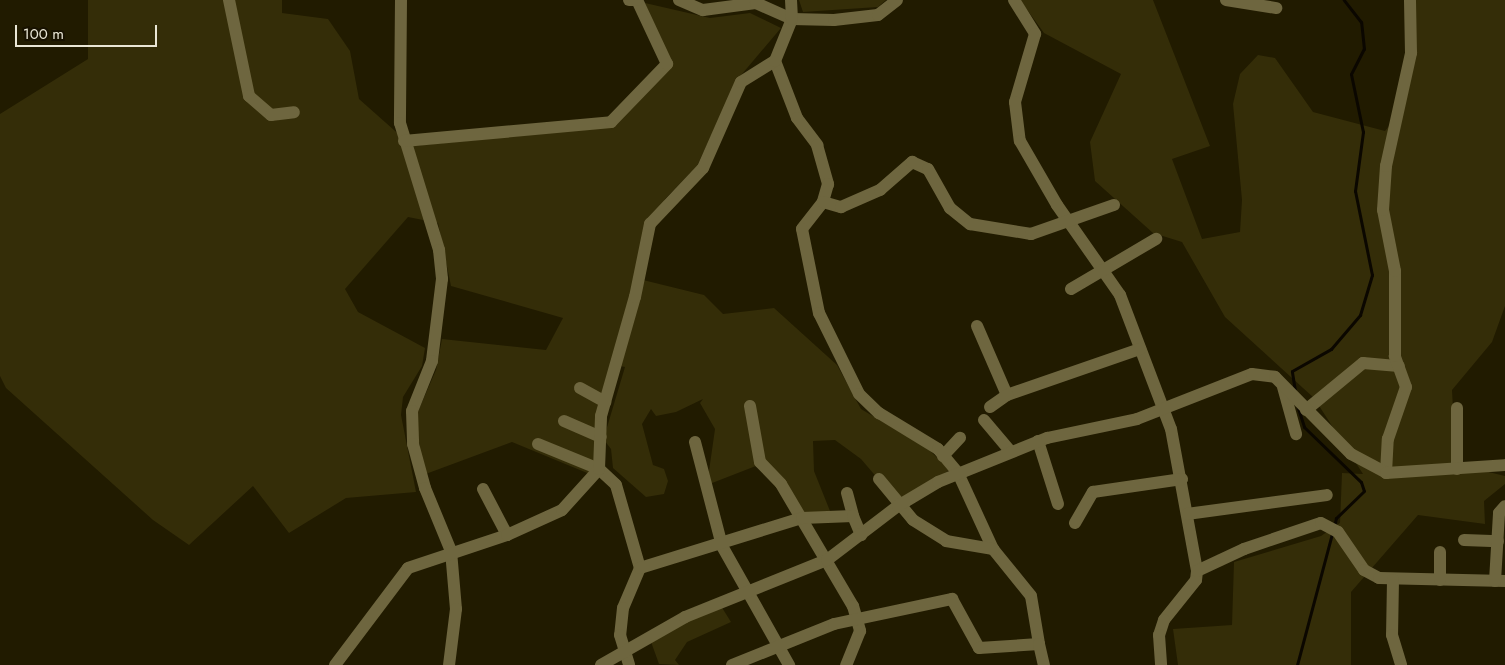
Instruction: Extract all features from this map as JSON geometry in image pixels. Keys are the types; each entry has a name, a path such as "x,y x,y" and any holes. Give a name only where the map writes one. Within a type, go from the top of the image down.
{"street":[{"path":"229,0 249,96 270,115 294,112"},
{"path":"401,0 398,82 404,142 439,250 442,279 432,361 412,411 413,444 425,488 451,552 456,609 449,665"},
{"path":"404,142 611,122 667,64 638,0 629,0"},
{"path":"679,0 703,10 756,3 792,20 870,16 897,0"},
{"path":"335,665 408,568 451,552 507,535 562,510 599,469 600,436 605,402 636,297 650,224 703,168 741,82 775,61 792,20 791,0"},
{"path":"1014,0 1035,34 1016,102 1015,128 1069,224 1106,271 1165,406 1182,479 1197,571 1196,580 1164,620 1159,634 1161,665"},
{"path":"1226,0 1276,8"},
{"path":"1386,473 1388,439 1406,387 1399,366 1393,331 1395,271 1383,210 1386,166 1411,53 1410,0"},
{"path":"775,61 797,118 817,145 828,184 823,202 802,229 815,300 837,354 859,394 943,456 958,473 993,550 1030,596 1044,665"},
{"path":"823,202 841,207 880,190 912,162 928,169 950,208 970,224 1031,234 1069,224 1114,205"},
{"path":"1071,289 1106,271 1156,239"},
{"path":"977,326 1007,395"},
{"path":"990,407 1007,395 1140,349"},
{"path":"1304,408 1363,363 1399,366"},
{"path":"601,665 624,650 747,590 827,560 898,506 958,473 1038,441 1137,418 1252,374 1275,377 1351,454 1386,473 1505,465"},
{"path":"580,388 605,402"},
{"path":"1287,391 1296,434"},
{"path":"750,406 760,462 782,484 827,560 857,622 860,631 846,665"},
{"path":"1456,469 1457,408"},
{"path":"984,420 1011,452"},
{"path":"564,421 600,436"},
{"path":"943,456 960,438"},
{"path":"1038,441 1058,504"},
{"path":"695,442 722,546 789,665"},
{"path":"538,444 599,469 616,485 640,568 623,608 624,650 629,665"},
{"path":"879,479 898,506 946,541 993,550"},
{"path":"1075,523 1093,492 1182,479"},
{"path":"483,489 507,535"},
{"path":"847,493 853,516 861,534"},
{"path":"1187,514 1327,495"},
{"path":"1197,571 1244,548 1323,524 1338,532 1364,570 1393,580 1500,581 1499,513 1505,506"},
{"path":"640,568 722,546 802,518 853,516"},
{"path":"1464,540 1498,540"},
{"path":"1440,552 1440,580"},
{"path":"1393,580 1392,635 1401,665"},
{"path":"732,665 816,630 952,599 979,648 1039,644"}],"shaded area":[{"path":"88,0 282,0 282,13 328,19 350,51 359,99 412,146 612,127 671,66 645,3 710,18 750,13 781,28 737,80 697,166 665,199 637,271 611,382 605,434 625,367 620,366 639,279 704,295 723,314 774,308 837,365 861,409 928,449 950,470 897,501 861,459 835,440 813,441 814,471 830,511 800,518 761,464 707,485 715,429 700,403 703,399 676,412 656,416 651,409 642,424 653,465 664,469 668,481 664,494 646,497 613,468 611,449 604,440 592,475 512,442 423,475 416,416 436,370 442,339 546,350 563,318 451,286 438,223 408,217 345,289 358,312 425,348 422,366 403,397 401,415 416,492 346,498 289,533 253,486 189,545 153,520 6,388 0,376 0,114 88,59"},
{"path":"799,0 886,0 878,7 803,12"},
{"path":"1020,0 1153,0 1210,146 1172,159 1202,239 1240,232 1242,200 1233,104 1240,74 1258,55 1275,58 1313,112 1385,131 1397,116 1412,0 1505,0 1505,306 1492,342 1452,390 1456,464 1505,476 1505,484 1484,501 1485,524 1418,515 1351,592 1351,665 1178,665 1173,629 1232,625 1234,562 1321,536 1340,523 1342,473 1363,474 1314,398 1225,317 1182,242 1153,233 1095,181 1090,142 1121,74 1044,33"},
{"path":"721,606 731,622 687,642 675,660 679,665 659,664 650,639"}],"waterway":[{"path":"1295,391 1292,371 1331,349 1360,315 1372,275 1355,191 1363,132 1351,74 1364,49 1361,22 1344,0"},
{"path":"1297,405 1304,427 1361,482 1364,491 1336,518 1334,527"},
{"path":"1297,665 1332,533"}]}
